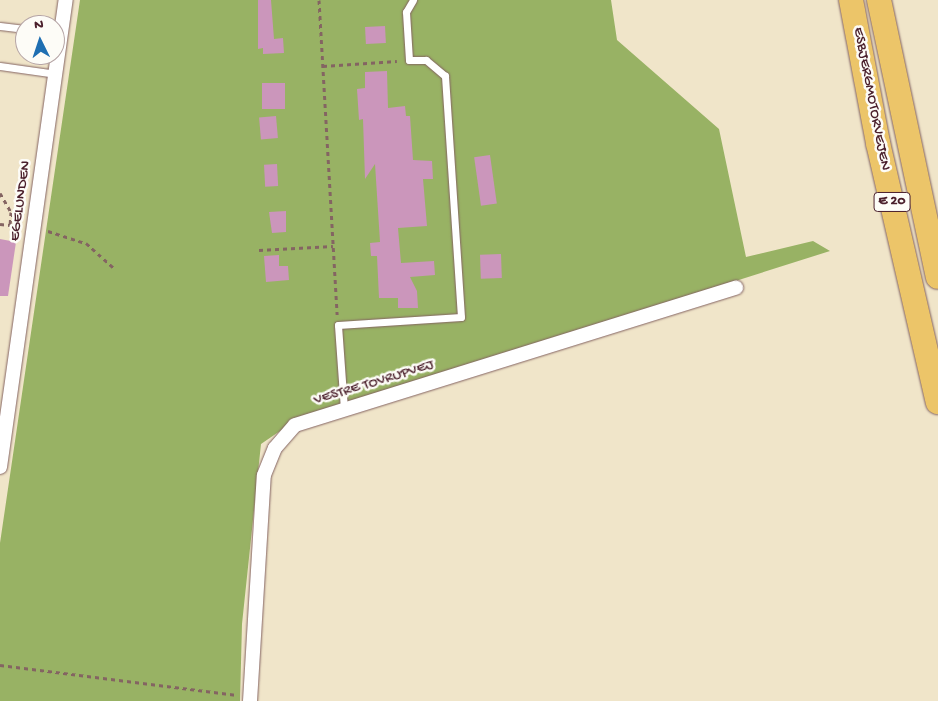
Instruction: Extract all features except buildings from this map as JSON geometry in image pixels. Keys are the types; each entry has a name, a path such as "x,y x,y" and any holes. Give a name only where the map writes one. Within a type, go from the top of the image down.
{"highway":[{"name":"ESBJERGMOTORVEJEN","path":"851,0 878,143 938,402"},
{"name":"ESBJERGMOTORVEJEN","path":"879,0 938,277"}],"street":[{"name":"EGELUNDEN","path":"0,467 66,0"},
{"name":"VESTRE TOVRUPVEJ","path":"250,699 264,475 275,448 295,425 736,288"}],"lane":[{"path":"344,410 338,325 461,317 445,76 426,60 409,60 406,12 413,0"},
{"path":"0,26 15,28"},
{"path":"0,66 56,74"}],"path":[{"path":"319,0 338,325"},
{"path":"323,66 409,60"},
{"path":"0,193 11,212 10,225"},
{"path":"34,228 86,242 114,268"},
{"path":"259,250 333,246"},
{"path":"0,665 250,699"}],"green space":[{"path":"80,0 611,0 617,40 719,129 746,257 813,241 830,251 296,420 261,444 242,624 240,701 0,701 0,543"}]}
